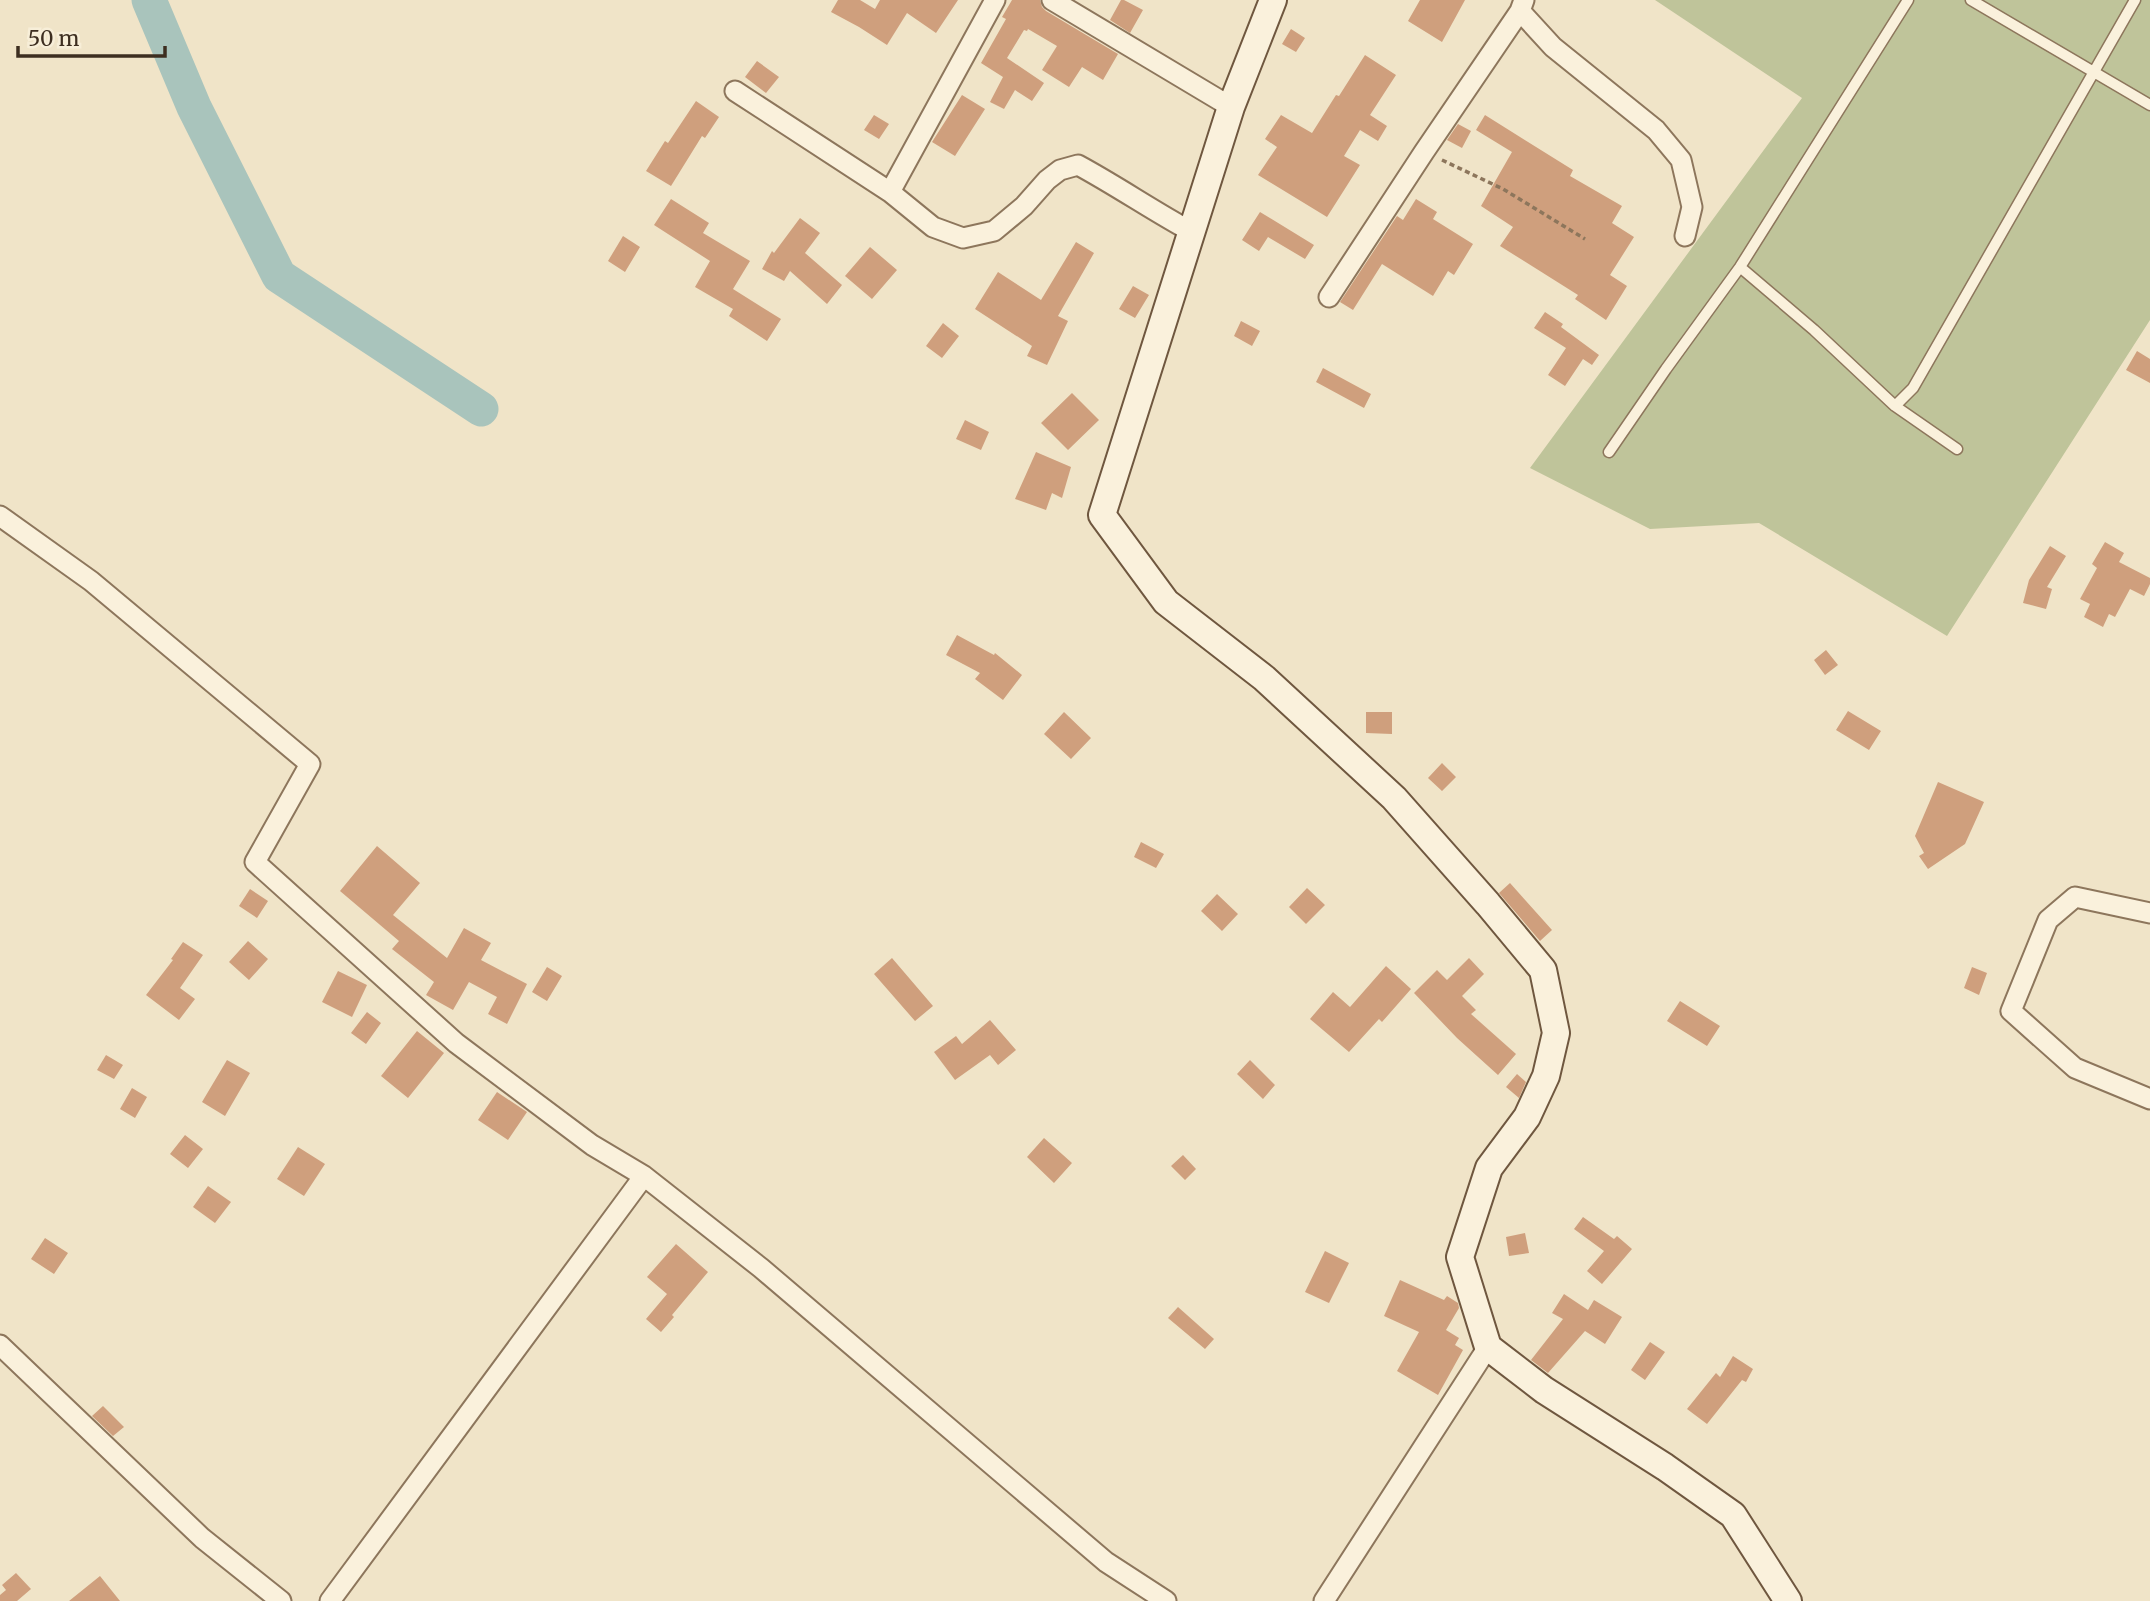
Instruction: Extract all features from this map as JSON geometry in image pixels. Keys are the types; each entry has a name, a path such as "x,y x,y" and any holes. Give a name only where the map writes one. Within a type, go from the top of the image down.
{"street":[{"path":"890,192 995,0"},
{"path":"1052,0 1231,107"},
{"path":"1273,0 1231,107 1102,516 1166,602 1264,678 1394,798 1543,970 1556,1033 1546,1076 1527,1117 1489,1168 1460,1257 1488,1347 1544,1390 1603,1426 1733,1515 1788,1601"},
{"path":"1329,297 1522,6 1553,47 1656,130 1681,160 1692,206 1685,236"},
{"path":"735,91 890,192 933,227 962,238 993,231 1024,206 1059,170 1079,165 1192,232"},
{"path":"0,516 91,580 310,764 255,862 456,1043 592,1145 644,1176 761,1268 1106,1563 1166,1601"},
{"path":"2150,914 2075,897 2048,920 2011,1011 2075,1068 2150,1099"},
{"path":"330,1601 644,1176"},
{"path":"0,1345 202,1538 281,1601"},
{"path":"1324,1601 1488,1347"}],"lane":[{"path":"1609,452 1740,267 1908,0"},
{"path":"1971,0 2150,105"},
{"path":"1895,406 1913,388 2136,0"},
{"path":"1740,267 1814,330 1895,406 1957,449"}],"path":[{"path":"1424,152 1503,188 1585,239"}],"green space":[{"path":"1655,0 2150,0 2150,320 1947,636 1759,523 1650,529 1530,468 1802,98"}],"building":[{"path":"838,0 860,0 875,9 880,0 958,0 936,33 907,13 887,45 831,12"},
{"path":"1012,0 1040,0 1046,11 1118,54 1103,80 1082,67 1069,87 1042,70 1057,46 1028,29 1024,30 1007,58 1044,83 1032,101 1015,90 1004,109 990,102 1003,77 981,63 1006,19 1002,17"},
{"path":"1121,0 1143,10 1130,33 1110,20"},
{"path":"1420,0 1465,0 1442,42 1408,21"},
{"path":"1291,29 1305,38 1296,52 1282,44"},
{"path":"1365,55 1396,75 1370,115 1387,126 1378,141 1360,130 1344,156 1360,165 1327,217 1258,175 1277,147 1265,139 1281,115 1312,133"},
{"path":"757,61 779,77 766,93 745,77"},
{"path":"962,95 985,109 955,156 932,142"},
{"path":"696,101 719,117 705,138 702,136 671,186 646,171"},
{"path":"874,115 889,124 879,139 864,130"},
{"path":"1485,115 1573,170 1570,176 1622,206 1612,223 1634,237 1610,275 1627,286 1606,320 1575,299 1578,295 1500,246 1513,227 1481,206 1512,152 1476,130"},
{"path":"1458,124 1471,131 1462,148 1447,140"},
{"path":"671,199 709,223 703,233 750,261 733,289 781,319 767,341 729,316 733,309 695,287 710,261 654,225"},
{"path":"1416,199 1437,212 1433,219 1473,244 1454,275 1448,271 1433,296 1382,264 1353,310 1340,302 1397,216 1403,220"},
{"path":"1260,212 1314,245 1305,259 1268,237 1259,251 1242,240"},
{"path":"800,218 820,233 805,253 842,285 827,304 790,271 784,281 762,269 772,251 774,253"},
{"path":"623,236 640,247 625,272 608,261"},
{"path":"1076,242 1094,253 1058,316 1068,321 1047,365 1027,356 1032,346 975,309 998,272 1041,300"},
{"path":"870,247 897,270 872,299 845,276"},
{"path":"1133,286 1149,295 1135,318 1119,309"},
{"path":"1545,312 1599,355 1592,365 1583,359 1565,386 1548,375 1566,348 1534,328"},
{"path":"1241,321 1260,331 1252,346 1234,336"},
{"path":"943,323 959,336 942,358 926,346"},
{"path":"2137,351 2150,359 2150,383 2126,370"},
{"path":"1323,368 1371,394 1364,408 1316,382"},
{"path":"1072,393 1099,420 1068,450 1041,423"},
{"path":"965,420 989,432 981,450 956,439"},
{"path":"1036,452 1071,467 1062,498 1052,493 1046,510 1015,499"},
{"path":"2105,542 2124,553 2119,562 2150,578 2150,584 2144,596 2130,589 2115,617 2109,614 2103,627 2084,617 2090,604 2080,599 2097,568 2092,564"},
{"path":"2050,546 2066,556 2047,587 2052,589 2046,609 2023,603 2029,580"},
{"path":"957,635 994,655 995,653 1022,675 1003,700 975,679 980,673 946,655"},
{"path":"1826,650 1838,665 1825,675 1814,660"},
{"path":"1848,711 1881,731 1869,750 1836,730"},
{"path":"1064,712 1091,738 1071,759 1044,734"},
{"path":"1366,712 1392,712 1392,734 1366,733"},
{"path":"1442,763 1456,777 1442,791 1428,778"},
{"path":"1938,782 1984,802 1965,844 1928,869 1919,856 1924,853 1915,836"},
{"path":"1141,842 1164,854 1156,868 1134,857"},
{"path":"377,846 420,883 393,915 447,958 464,928 491,943 481,960 527,984 507,1024 488,1014 497,997 469,982 453,1010 426,995 434,982 392,949 399,941 340,891"},
{"path":"1510,883 1552,930 1540,941 1499,893"},
{"path":"1307,888 1325,905 1306,924 1289,907"},
{"path":"250,889 268,901 257,918 239,906"},
{"path":"1217,894 1238,914 1222,931 1201,911"},
{"path":"248,941 268,959 249,980 229,962"},
{"path":"183,942 203,955 180,988 195,999 179,1020 146,995 173,960 171,959"},
{"path":"892,958 933,1006 915,1021 874,974"},
{"path":"1469,958 1484,974 1462,996 1476,1010 1471,1014 1516,1054 1498,1075 1457,1038 1414,993 1437,970 1447,980"},
{"path":"1386,966 1411,989 1382,1022 1379,1019 1349,1052 1310,1019 1333,992 1350,1007"},
{"path":"547,967 562,976 547,1001 532,992"},
{"path":"1972,967 1987,973 1979,995 1964,988"},
{"path":"338,971 367,985 352,1017 322,1002"},
{"path":"1680,1001 1720,1026 1707,1046 1667,1021"},
{"path":"367,1012 381,1023 366,1044 351,1033"},
{"path":"990,1020 1016,1050 998,1065 990,1055 955,1080 934,1052 956,1036 962,1044"},
{"path":"417,1031 444,1053 408,1098 381,1076"},
{"path":"106,1055 123,1065 114,1079 97,1070"},
{"path":"227,1060 250,1073 225,1116 202,1102"},
{"path":"1250,1060 1275,1085 1263,1099 1237,1074"},
{"path":"1517,1074 1526,1082 1519,1098 1506,1087"},
{"path":"132,1088 147,1097 135,1118 120,1109"},
{"path":"497,1092 527,1112 508,1140 478,1120"},
{"path":"185,1135 203,1149 188,1168 170,1154"},
{"path":"1044,1138 1072,1163 1054,1183 1027,1157"},
{"path":"298,1147 325,1164 304,1196 277,1179"},
{"path":"1183,1155 1196,1169 1185,1180 1171,1166"},
{"path":"208,1186 231,1202 215,1223 193,1207"},
{"path":"1583,1217 1614,1239 1617,1236 1632,1249 1602,1284 1587,1271 1604,1251 1574,1229"},
{"path":"1525,1233 1529,1253 1509,1256 1506,1237"},
{"path":"45,1238 68,1253 54,1274 31,1259"},
{"path":"676,1244 708,1272 661,1332 646,1319 667,1294 647,1277"},
{"path":"1325,1251 1349,1263 1329,1303 1305,1292"},
{"path":"1400,1280 1444,1300 1447,1296 1458,1303 1459,1308 1446,1330 1459,1338 1455,1345 1463,1350 1438,1395 1397,1371 1419,1332 1384,1316"},
{"path":"1564,1294 1588,1310 1594,1300 1622,1317 1605,1344 1585,1331 1548,1373 1531,1360 1563,1319 1552,1313"},
{"path":"1178,1307 1214,1339 1205,1349 1168,1318"},
{"path":"1650,1342 1665,1352 1645,1380 1631,1370"},
{"path":"1733,1356 1753,1369 1746,1382 1742,1380 1707,1424 1687,1409 1716,1373 1720,1377"},
{"path":"103,1406 124,1427 113,1436 92,1416"},
{"path":"16,1573 31,1589 17,1601 0,1601 0,1595 6,1590 2,1585"},
{"path":"100,1576 120,1601 69,1601"}],"waterway":[{"path":"149,0 194,107 279,276 481,409"}]}
